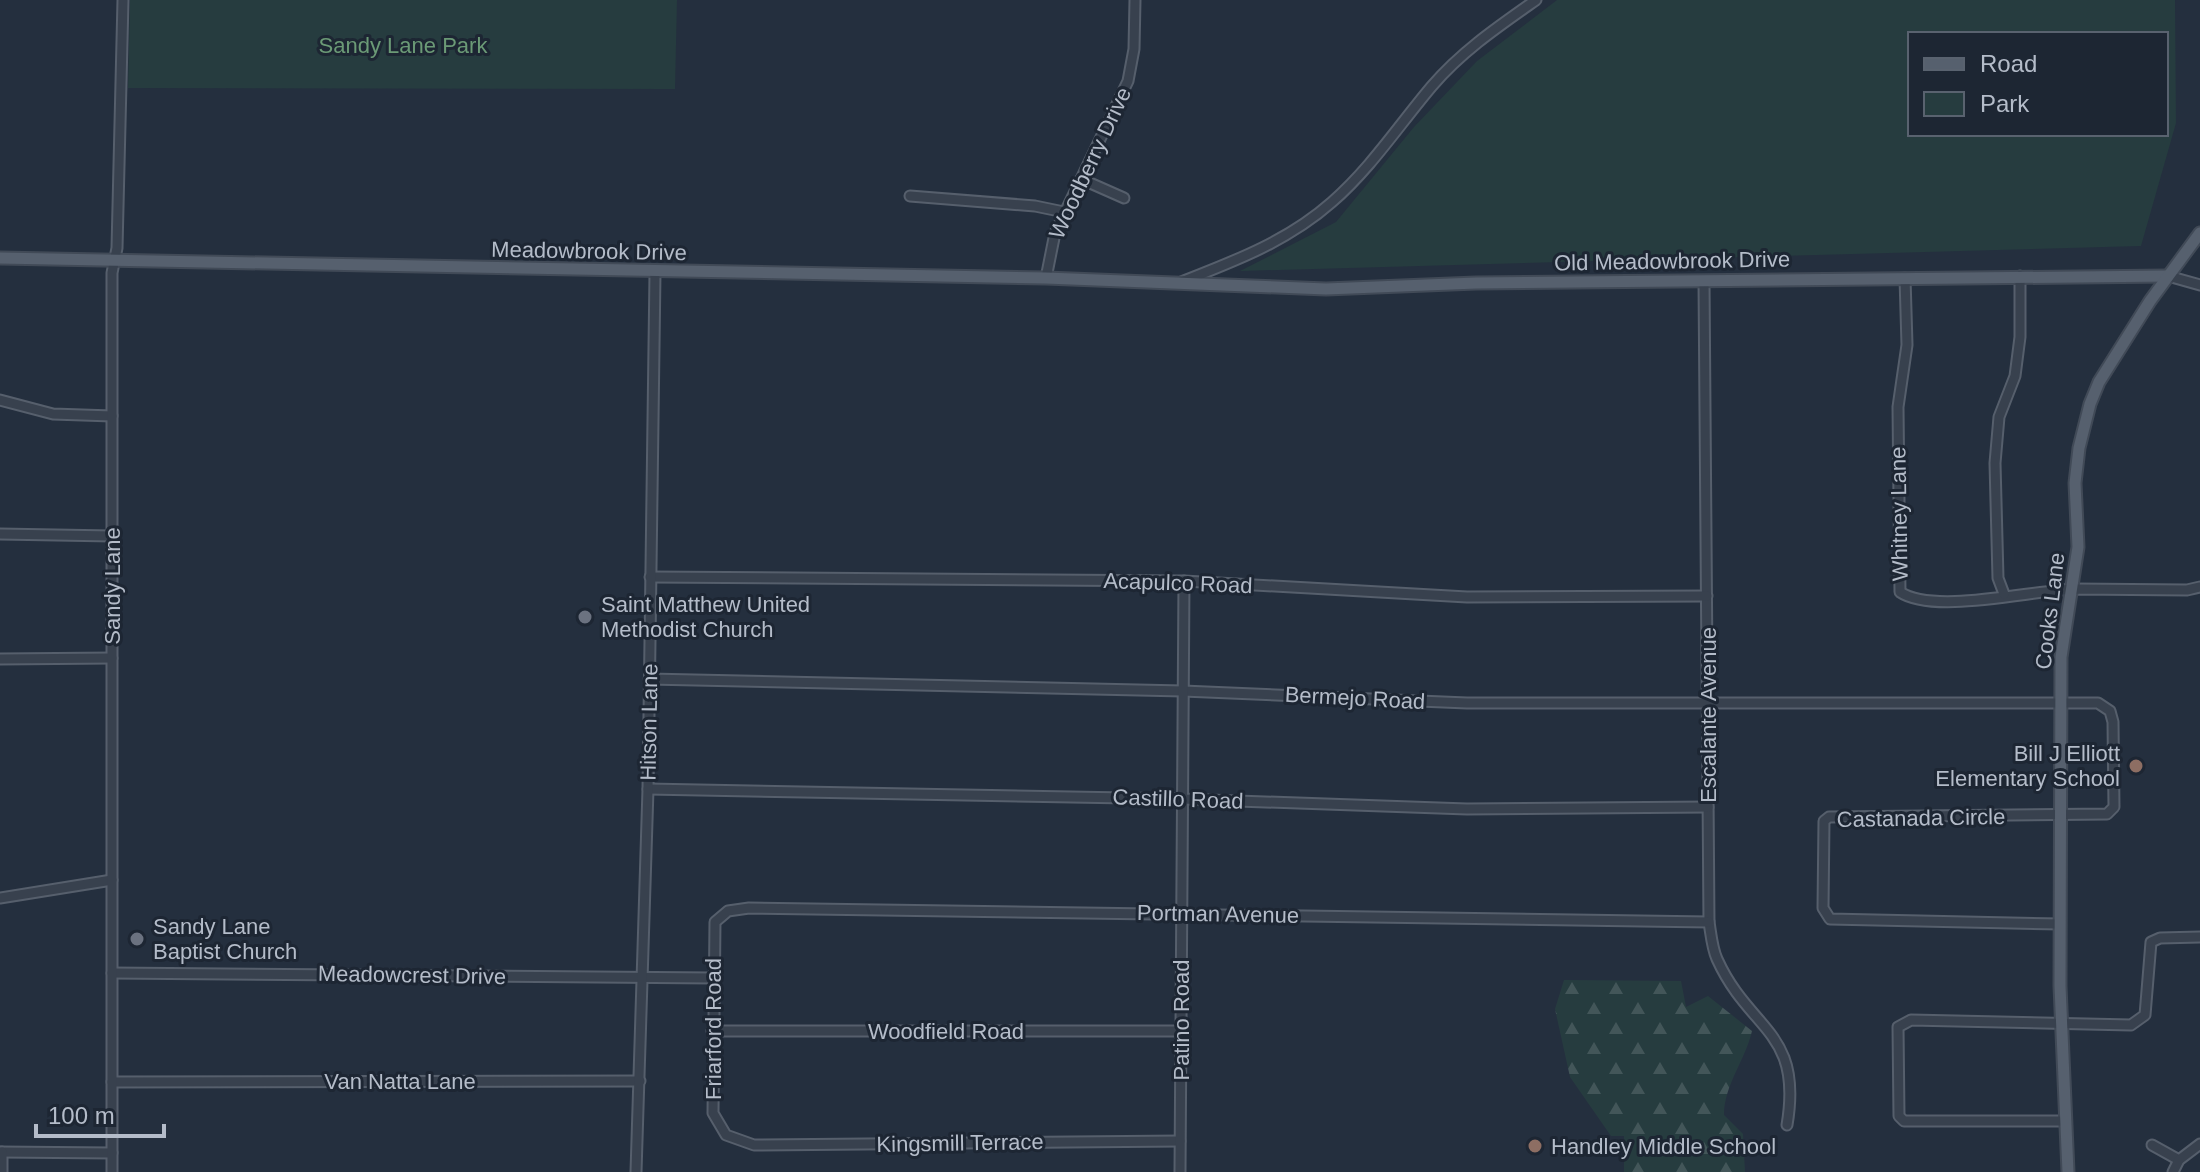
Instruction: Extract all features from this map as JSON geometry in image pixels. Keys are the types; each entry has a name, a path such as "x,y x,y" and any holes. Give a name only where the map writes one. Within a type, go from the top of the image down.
{"main road":[{"name":"Cooks Lane","path":"2068,1172 2061,1021 2061,657 2078,547 2075,483 2090,404 2112,360 2200,233"},
{"name":"Meadowbrook Drive","path":"0,258 1177,283"},
{"name":"Old Meadowbrook Drive","path":"1177,283 1391,290 1476,283 2168,276"}],"street":[{"name":"Sandy Lane","path":"112,1172 113,260 117,248 123,0"},
{"name":"Woodberry Drive","path":"1046,278 1055,233 1128,81 1134,49 1135,0"},
{"path":"1177,283 1254,254 1330,204 1364,171 1432,86 1467,48 1536,0"},
{"path":"1081,179 1124,198"},
{"path":"910,196 1035,206 1064,212"},
{"name":"Hitson Lane","path":"636,1172 648,789 655,273"},
{"path":"2004,594 1998,578 1995,463 1999,417 2015,376 2020,337 2020,276"},
{"path":"2168,276 2200,285"},
{"name":"Whitney Lane","path":"1905,278 1907,345 1898,407 1900,592 1920,600 1951,601 2073,589 2200,587"},
{"name":"Escalante Avenue","path":"1704,281 1709,922 1715,955 1725,976 1742,1000 1774,1033 1786,1055 1792,1097 1787,1125"},
{"path":"0,400 53,414 112,416"},
{"path":"0,534 112,536"},
{"name":"Acapulco Road","path":"650,577 1184,581 1467,597 1707,596"},
{"name":"Patino Road","path":"1180,1172 1184,581"},
{"path":"0,659 112,658"},
{"name":"Bermejo Road","path":"649,679 1183,691 1467,703 2098,703 2110,711 2114,762 2111,812 2060,815"},
{"name":"Castillo Road","path":"648,789 1182,799 1467,809 1708,807"},
{"name":"Castanada Circle","path":"2060,815 1829,817 1823,828 1823,908 1830,919 2060,924"},
{"path":"0,898 112,880"},
{"name":"Portman Avenue","path":"728,911 749,908 1709,922"},
{"name":"Friarford Road","path":"728,911 715,922 713,1113 726,1135 740,1141"},
{"path":"2065,1121 1904,1121 1899,1116 1898,1027 1904,1023 2061,1021 2122,1025 2140,1022 2145,1015 2151,942 2160,938 2200,937"},
{"name":"Meadowcrest Drive","path":"112,973 713,978"},
{"name":"Woodfield Road","path":"712,1031 1180,1031"},
{"name":"Van Natta Lane","path":"112,1082 640,1081"},
{"name":"Kingsmill Terrace","path":"740,1141 754,1145 1180,1141"},
{"path":"2173,1172 2179,1160 2200,1144"},
{"path":"2152,1145 2179,1160"},
{"path":"2,1172 1,1152 112,1153"}],"green space":[{"name":"Sandy Lane Park","path":"130,0 677,0 675,89 128,88"},
{"path":"1557,0 2175,0 2176,123 2141,246 1240,271 1336,222 1414,127 1477,61"},
{"path":"1564,980 1681,981 1686,1007 1708,996 1752,1031 1727,1093 1724,1115 1743,1134 1745,1172 1624,1172 1624,1136 1611,1136 1570,1077 1555,1009"}],"place":[{"name":"Saint Matthew United Methodist Church","path":"585,617"},
{"name":"Bill J Elliott Elementary School","path":"2136,766"},
{"name":"Sandy Lane Baptist Church","path":"137,939"},
{"name":"Handley Middle School","path":"1535,1146"}]}
